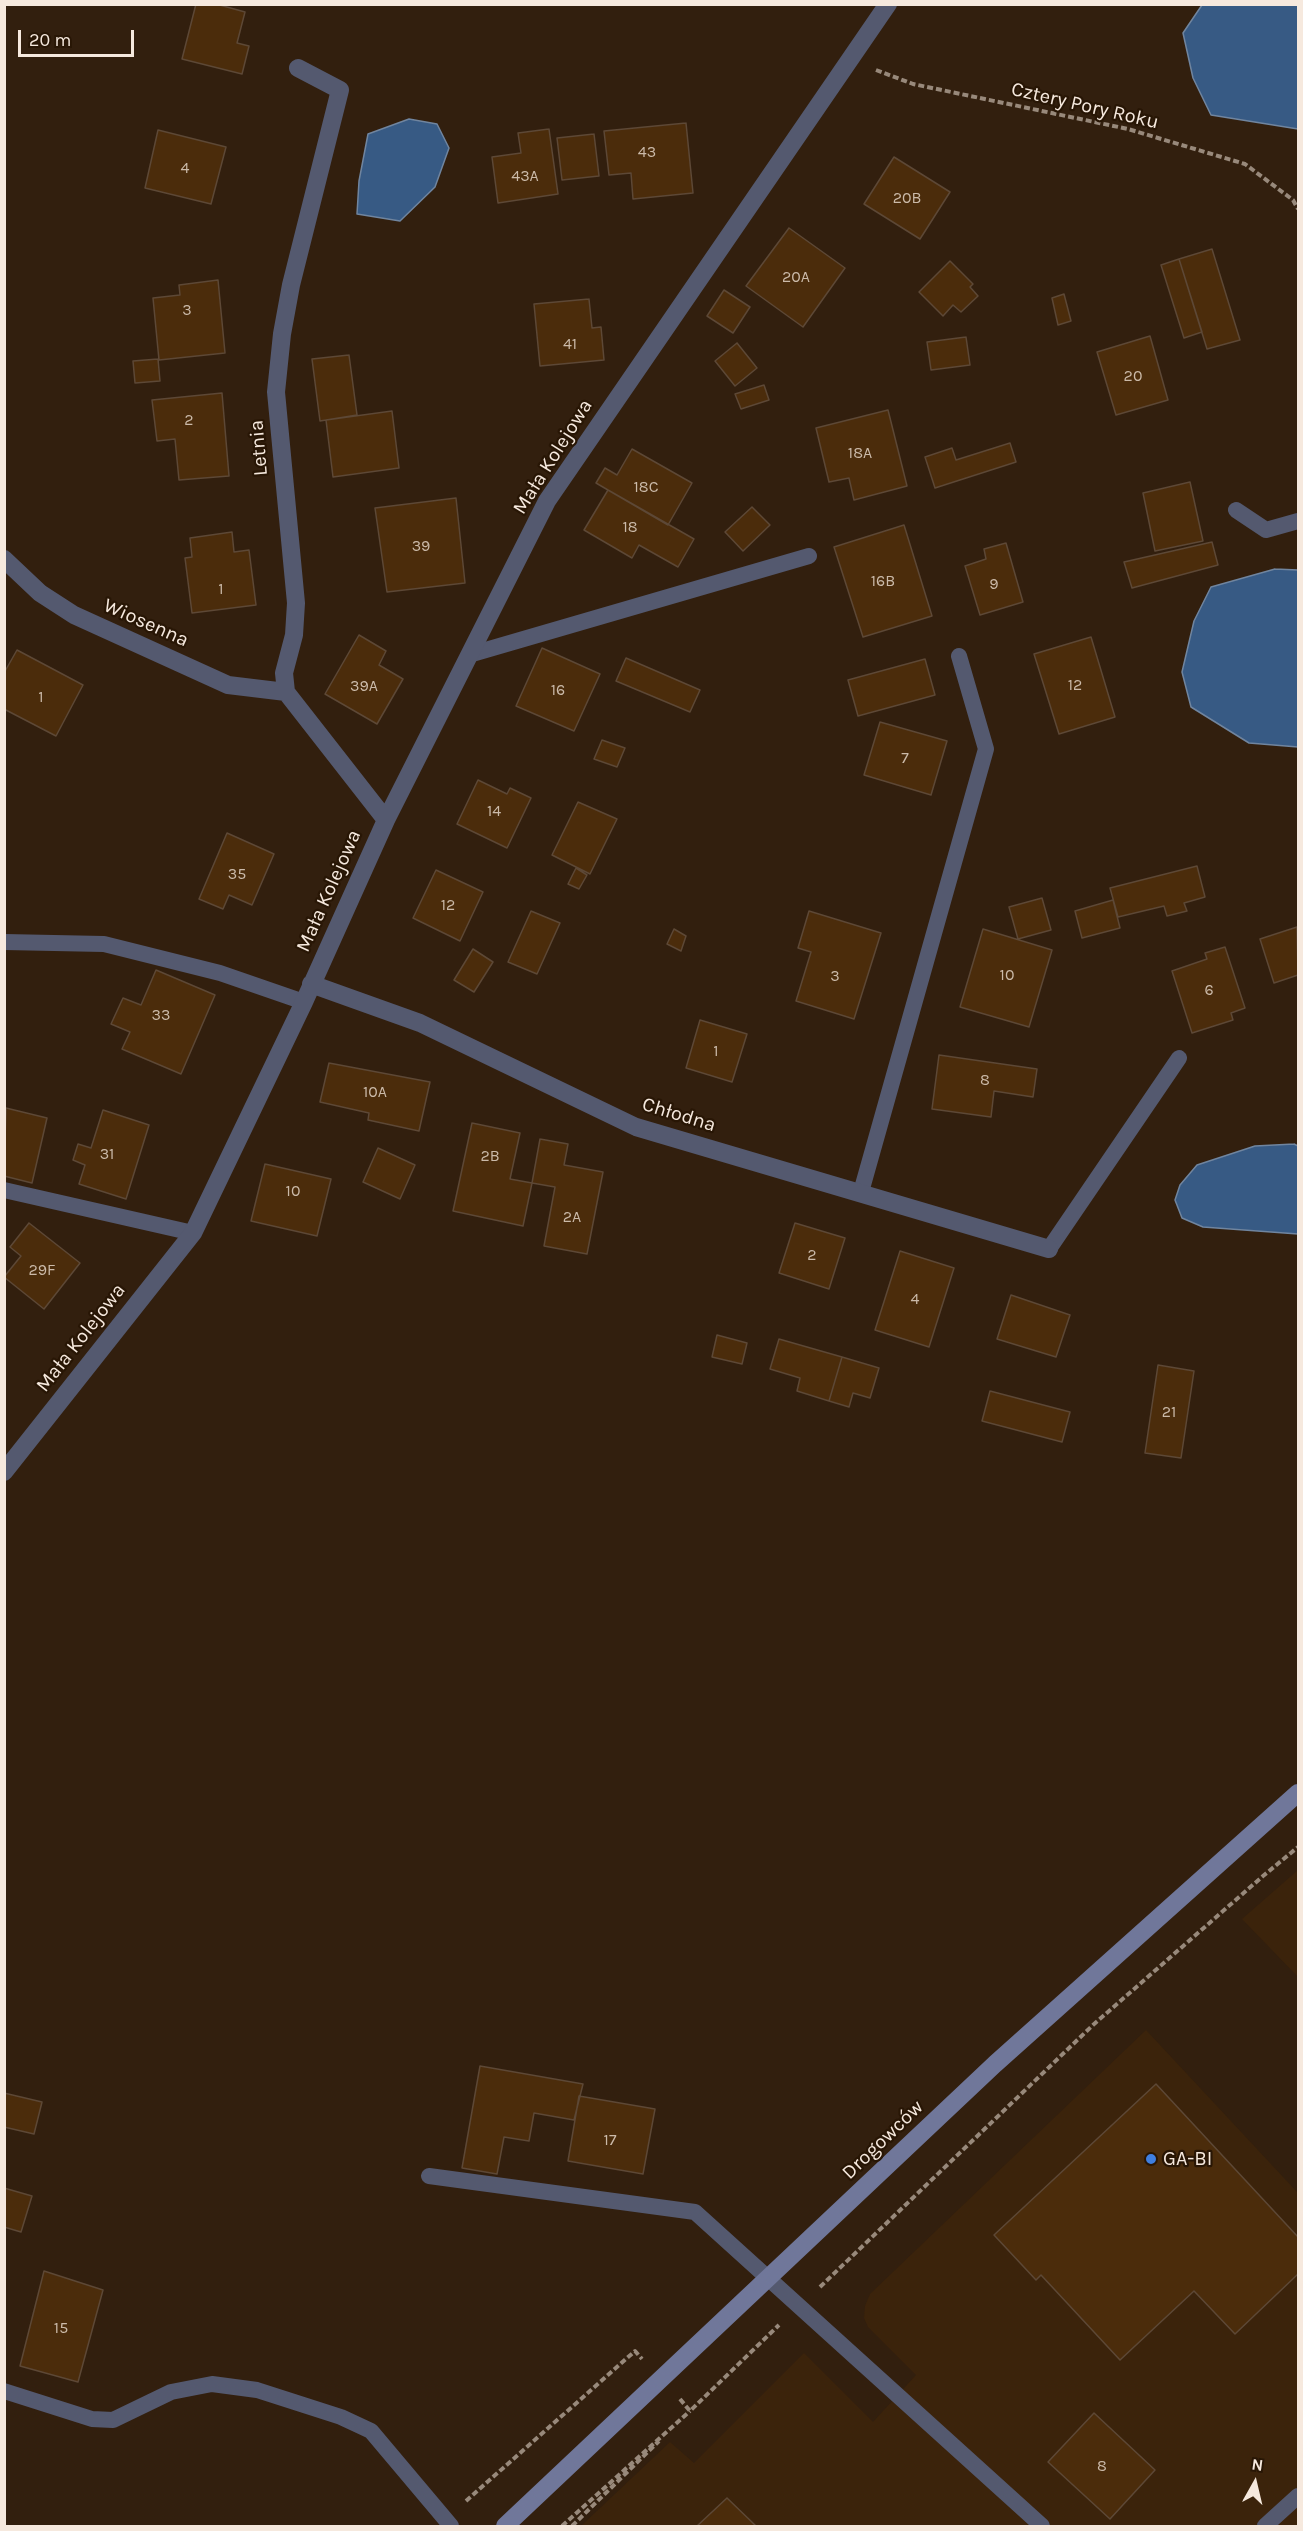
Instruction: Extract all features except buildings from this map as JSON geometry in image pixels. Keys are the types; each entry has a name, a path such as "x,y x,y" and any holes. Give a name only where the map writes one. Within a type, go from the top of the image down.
{"main road":[{"name":"Drogowców","path":"505,2526 995,2064 1299,1792"}],"street":[{"name":"Mała Kolejowa","path":"4,1472 193,1233 304,1002 386,820 472,654 547,501 888,4"},
{"name":"Letnia","path":"286,692 284,673 294,635 296,603 276,392 282,334 291,285 340,90 298,68"},
{"name":"Wiosenna","path":"4,559 40,593 74,615 228,685 286,692"},
{"path":"286,692 386,820"},
{"name":"Chłodna","path":"312,984 420,1023 636,1126 1049,1249"}],"lane":[{"path":"1236,510 1266,530 1299,521"},
{"path":"472,654 808,556"},
{"path":"861,1192 986,749 959,656"},
{"path":"4,942 104,944 220,973 304,1002"},
{"path":"1049,1249 1179,1058"},
{"path":"4,1190 193,1233"},
{"path":"429,2176 695,2212 1042,2526"},
{"path":"4,2391 92,2419 113,2420 171,2392 212,2384 257,2390 341,2417 371,2431 451,2526"},
{"path":"1265,2526 1299,2496"}],"path":[{"name":"Cztery Pory Roku","path":"853,54 873,69 913,84 1128,129 1245,164 1293,200 1299,209"},
{"path":"562,2526 690,2411 572,2526"}],"shaded area":[{"path":"1298,1870 1298,1977 1242,1919"},
{"path":"1146,2030 1298,2193 1298,2526 581,2526 670,2442 694,2463 804,2353 873,2422 916,2375 868,2327 864,2318 865,2306 870,2294"}],"water":[{"path":"1202,5 1298,5 1298,129 1211,115 1193,78 1183,33"},
{"path":"409,119 437,124 449,148 435,187 400,221 357,214 359,181 368,134"},
{"path":"1275,569 1298,570 1298,747 1249,743 1191,707 1182,672 1194,621 1211,587"},
{"path":"1294,1144 1298,1146 1298,1234 1203,1227 1182,1218 1175,1200 1180,1185 1197,1165 1255,1146"}],"place":[{"name":"GA-BI","path":"1151,2159"}]}
